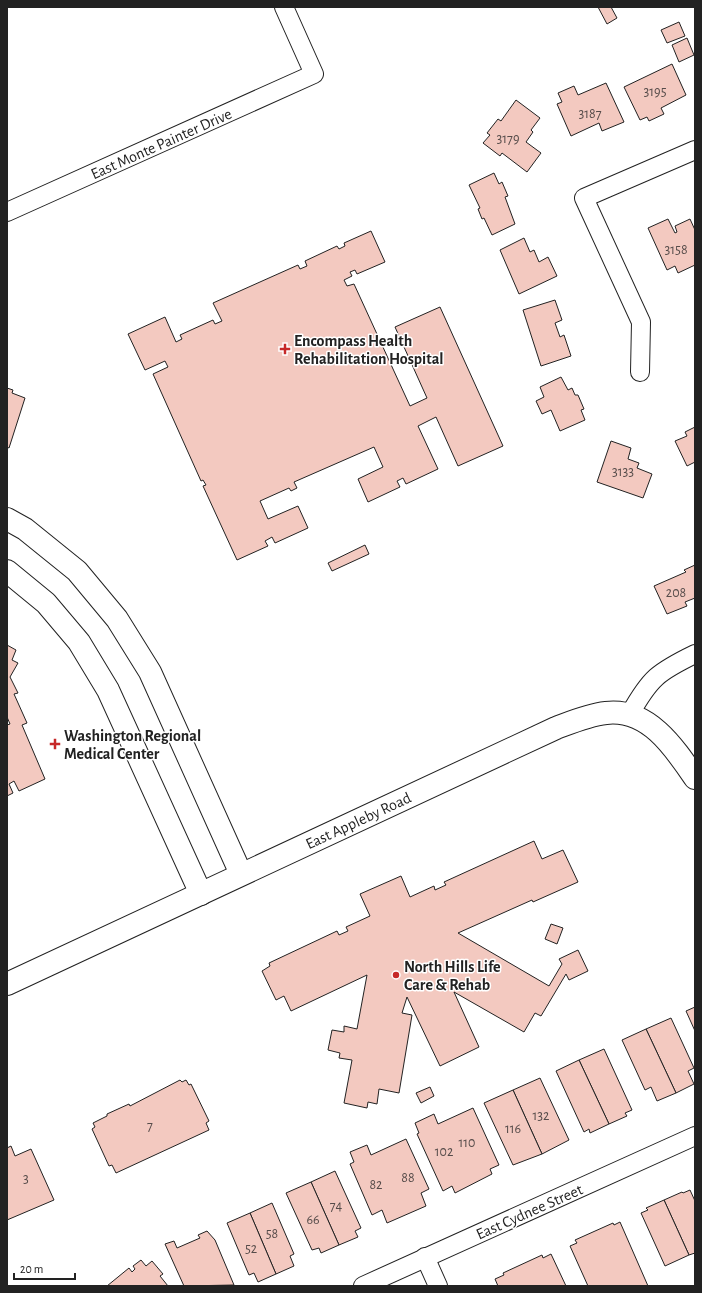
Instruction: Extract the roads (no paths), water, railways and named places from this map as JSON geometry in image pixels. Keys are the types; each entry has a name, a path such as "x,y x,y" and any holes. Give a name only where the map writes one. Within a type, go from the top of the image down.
{"street":[{"name":"East Monte Painter Drive","path":"7,212 314,74 284,7"},
{"path":"640,372 641,322 584,198 695,150"},
{"path":"7,519 25,529 77,571 117,620 150,672 241,874"},
{"path":"7,571 46,603 79,642 108,690 201,894"},
{"path":"630,714 644,689 657,675 673,664 695,654"},
{"name":"East Appleby Road","path":"7,984 556,728 584,718 607,713 630,714 649,724 677,751 695,778"},
{"name":"East Cydnee Street","path":"363,1286 695,1136"},
{"path":"425,1257 438,1286"}],"place":[{"name":"Encompass Health Rehabilitation Hospital","path":"285,349"},
{"name":"Washington Regional Medical Center","path":"55,744"},
{"name":"North Hills Life Care & Rehab","path":"396,975"}]}
